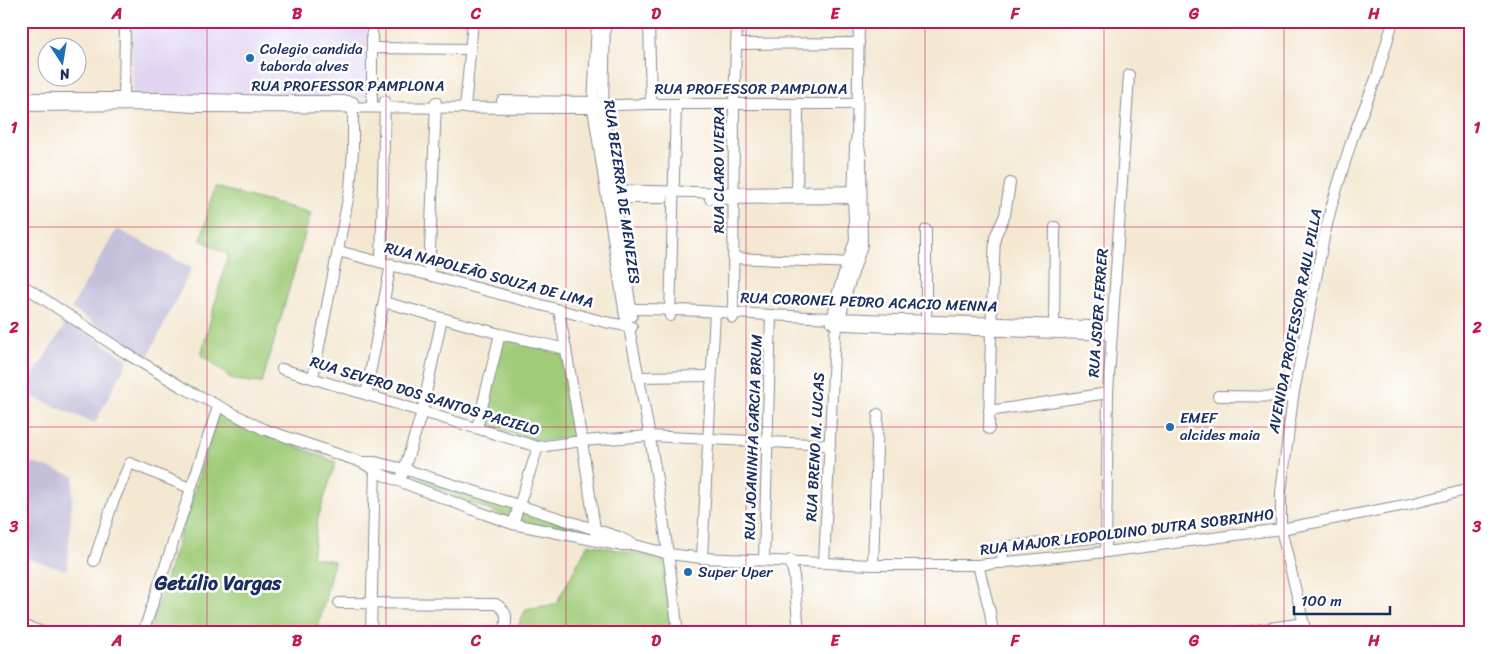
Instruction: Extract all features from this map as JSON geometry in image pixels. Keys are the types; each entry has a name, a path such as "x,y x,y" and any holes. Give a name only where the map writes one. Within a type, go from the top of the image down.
{"street":[{"path":"124,102 125,21"},
{"path":"371,104 372,21"},
{"path":"466,104 473,21"},
{"name":"RUA BEZERRA DE MENEZES","path":"597,21 598,105 602,137 638,377 669,554 678,633"},
{"name":"RUA BEZERRA DE MENEZES","path":"599,71 606,21"},
{"path":"649,21 651,104"},
{"name":"RUA CLARO VIEIRA","path":"733,316 734,104 737,21"},
{"name":"RUA BRENO M. LUCAS","path":"824,562 836,324 855,240 857,194 855,146 857,136 859,21"},
{"name":"AVENIDA PROFESSOR RAUL PILLA","path":"1305,628 1281,529 1281,492 1293,398 1331,208 1352,139 1377,76 1392,21"},
{"path":"737,44 859,43"},
{"path":"372,48 470,49"},
{"name":"RUA JSDER FERRER","path":"1106,552 1108,393 1129,75"},
{"name":"RUA PROFESSOR PAMPLONA","path":"21,98 77,103"},
{"name":"RUA PROFESSOR PAMPLONA","path":"21,106 165,101 194,107 353,104 857,104"},
{"path":"313,377 350,189 353,151 353,104"},
{"path":"366,394 384,302 386,263 385,104"},
{"path":"429,274 436,104"},
{"path":"670,313 676,105"},
{"path":"797,195 798,105"},
{"path":"989,429 995,237 1005,215 1010,183"},
{"path":"610,194 768,196 857,194"},
{"path":"1055,227 1055,328"},
{"path":"926,230 926,324"},
{"name":"RUA NAPOLEÃO SOUZA DE LIMA","path":"338,251 605,322 629,320"},
{"path":"733,258 851,262"},
{"name":"RUA MAJOR LEOPOLDINO DUTRA SOBRINHO","path":"21,284 124,352 182,387 263,429 374,466 404,470 518,506 618,545 635,545 669,554 702,558 790,560 873,565 978,565 1042,560 1281,529 1410,504 1470,489"},
{"path":"384,302 500,334 566,349"},
{"path":"559,310 582,441 596,536"},
{"name":"RUA CORONEL PEDRO ACACIO MENNA","path":"629,320 670,313 836,324 926,324 1112,331"},
{"path":"702,558 714,315"},
{"path":"401,482 422,412 442,318"},
{"name":"RUA JOANINHA GARCIA BRUM","path":"764,560 769,442 771,319"},
{"path":"477,428 500,334"},
{"name":"RUA SEVERO DOS SANTOS PACIELO","path":"282,369 538,447 582,441 649,436 830,445"},
{"path":"638,377 711,376"},
{"path":"990,411 1108,393"},
{"path":"1218,396 1293,398"},
{"path":"143,633 218,406"},
{"path":"873,565 878,414"},
{"path":"513,524 538,447"},
{"path":"94,561 114,502 130,463 190,488"},
{"path":"371,633 374,466"},
{"name":"RUA MAJOR LEOPOLDINO DUTRA SOBRINHO","path":"374,466 401,482 513,524 596,536"},
{"path":"1002,563 1003,548 1006,547 1106,537"},
{"path":"1062,541 1064,558"},
{"path":"1041,543 1042,560"},
{"path":"790,560 794,576 799,633"},
{"path":"978,565 990,612 993,633"},
{"path":"339,603 496,604 504,609 506,614 507,621 504,633"},
{"path":"21,626 46,633"},
{"path":"1236,633 1305,628"}],"shaded area":[{"name":"Colegio candida taborda alves","path":"132,21 367,21 367,98 133,95"},
{"path":"117,229 192,268 147,358 71,308"},
{"path":"68,321 128,360 95,423 21,392"},
{"path":"21,459 74,476 67,570 21,557"}],"green space":[{"path":"214,187 311,213 262,383 233,380 201,355 228,255 201,240"},
{"path":"502,338 563,355 576,436 543,441 526,438 483,424"},
{"path":"218,414 336,462 318,518 312,557 334,561 317,633 149,633"},
{"path":"408,474 510,506 513,512 507,517 408,479 406,476"},
{"path":"526,512 591,532 590,534 526,523 520,517 522,513"},
{"path":"588,544 664,559 671,633 515,633 526,609 556,604"}],"place":[{"name":"Colegio candida taborda alves","path":"250,58"},
{"name":"EMEF alcides maia","path":"1170,427"},
{"name":"Super Uper","path":"688,572"}],"district":[{"name":"Getúlio Vargas","path":"218,583"}]}
